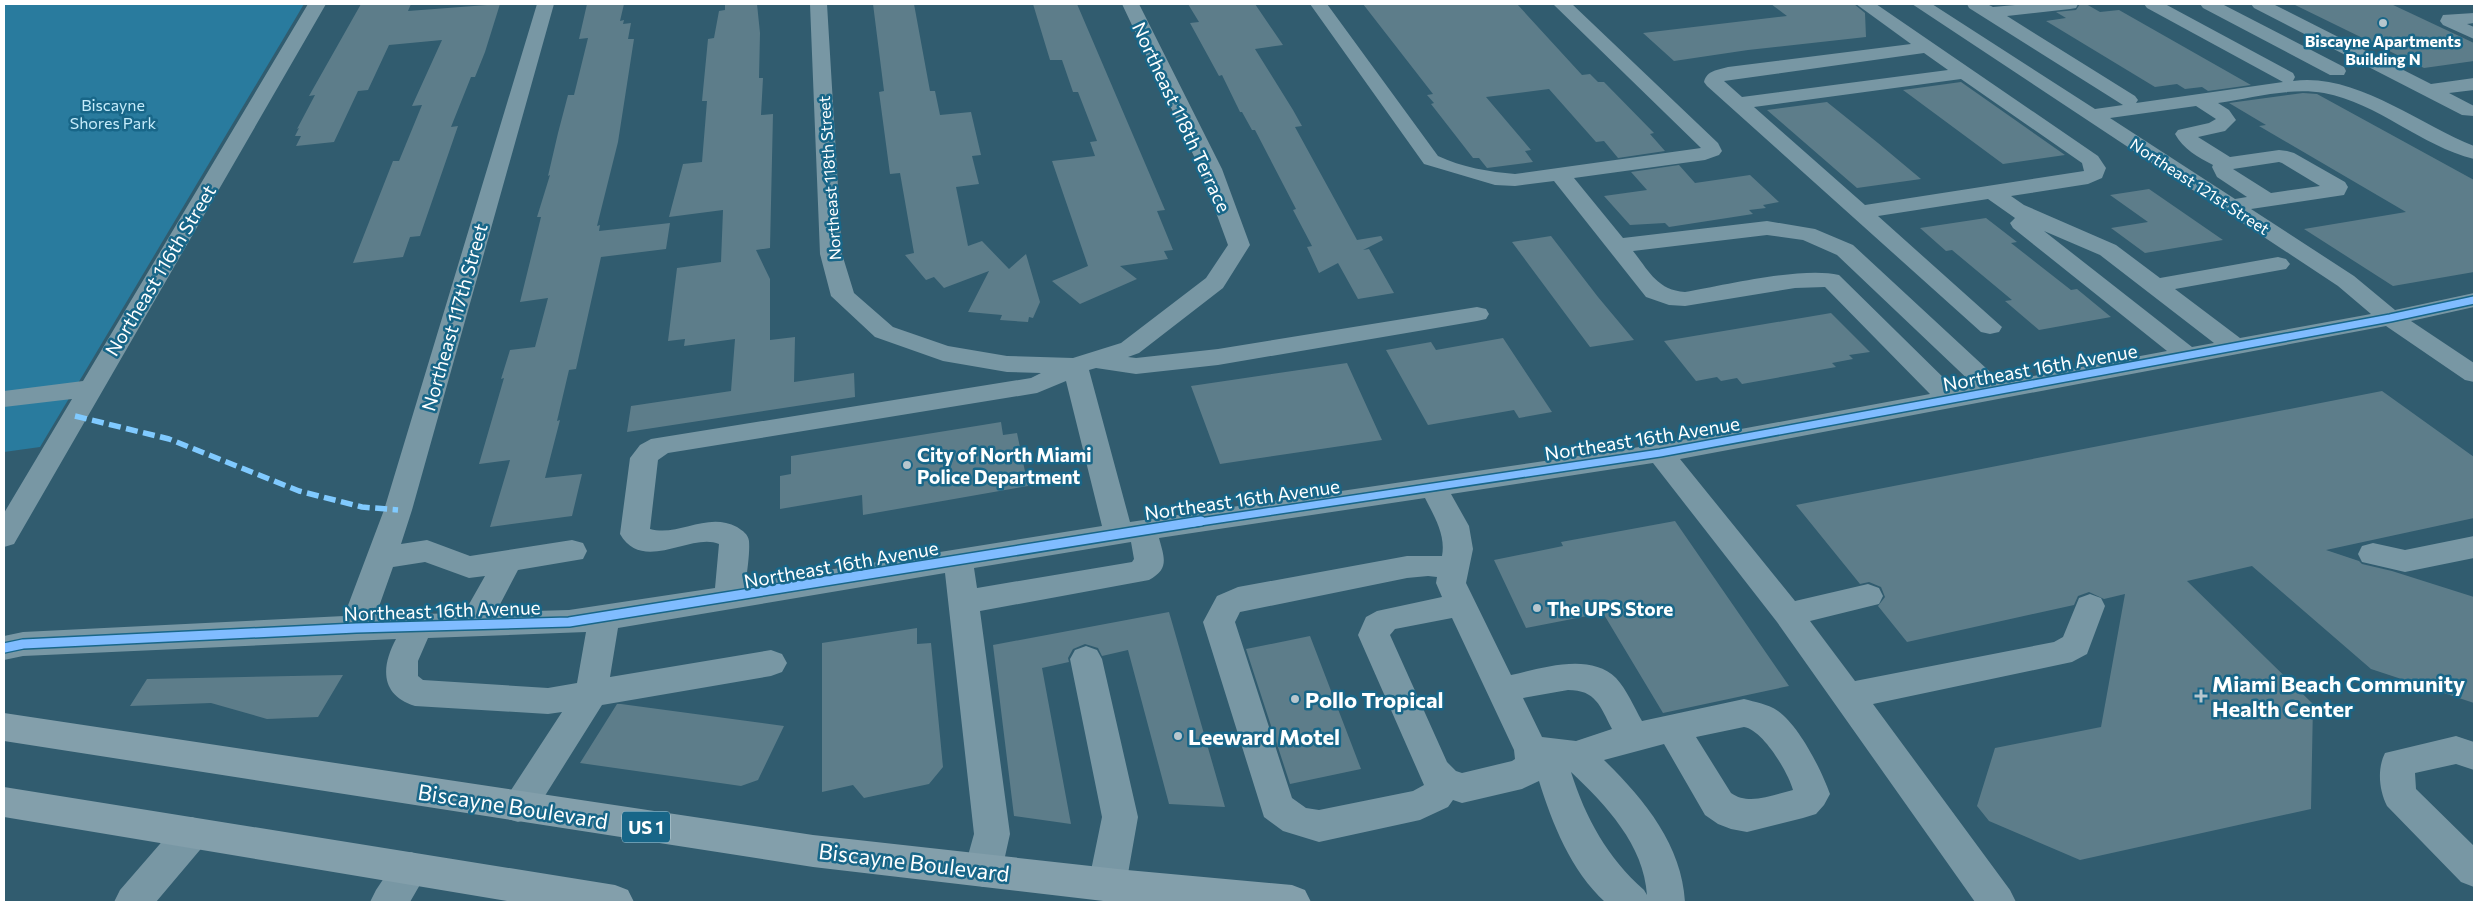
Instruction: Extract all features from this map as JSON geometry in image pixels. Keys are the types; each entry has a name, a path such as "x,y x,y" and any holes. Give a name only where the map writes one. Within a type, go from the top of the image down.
{"main road":[{"name":"Biscayne Boulevard","path":"4,727 813,851 1106,884 1292,902"},
{"path":"4,802 604,901"}],"street":[{"name":"Northeast 116th Street","path":"4,537 317,4"},
{"name":"Northeast 117th Street","path":"356,628 398,510 545,4"},
{"name":"Northeast 118th Street","path":"818,4 831,254 843,296 884,332"},
{"name":"Northeast 118th Terrace","path":"884,332 943,353 1007,364 1084,363 1130,348 1215,283 1239,245 1211,169 1130,4"},
{"path":"1318,4 1432,160 1457,170 1495,179 1515,180 1705,154 1712,151 1711,147 1562,4"},
{"path":"1860,212 2088,178 2095,174 2095,168 2091,160 1865,4"},
{"name":"Northeast 121st Street","path":"1921,4 2346,281 2390,318 2474,374"},
{"path":"1983,9 2070,4"},
{"path":"2153,4 2286,77"},
{"path":"2209,4 2337,71"},
{"path":"2260,4 2438,89 2473,110"},
{"path":"1983,9 2128,100"},
{"path":"2474,18 2455,17 2449,19 2449,21 2474,34"},
{"path":"1928,47 1728,73 1715,77 1714,82 1990,327"},
{"path":"1738,103 1966,73"},
{"path":"2438,89 2474,84"},
{"path":"2092,115 2302,85 2317,85 2353,96 2474,153"},
{"path":"2199,100 2222,114 2226,120 2223,124 2213,128 2185,134 2186,138 2226,164"},
{"path":"2154,156 2202,148"},
{"path":"2231,206 2336,190 2337,187 2287,157 2279,156 2226,164 2222,168 2224,173 2267,200"},
{"path":"1560,175 1654,292 1668,298 1685,299 1791,282 1831,280"},
{"path":"1992,192 2016,210 2100,246 2236,347"},
{"path":"2016,210 2017,218 2023,226 2188,356"},
{"path":"1617,246 1767,228 1788,230 1828,241 1845,250 1994,392"},
{"path":"1788,230 1824,266 1831,280 1951,400"},
{"path":"2105,291 2136,294 2156,286 2278,264"},
{"path":"1852,300 1890,294"},
{"name":"Northeast 16th Avenue","path":"4,648 23,644 356,628 569,622 604,618 730,599 1131,532 1660,453 2236,347 2474,300"},
{"path":"730,599 734,539 727,533 715,531 653,542 643,540 636,534 644,458 650,451 661,445 1037,385 1084,363 1136,366 1218,357 1477,314"},
{"path":"964,602 1138,572 1148,567 1149,559 1131,532 1084,363"},
{"path":"4,399 91,388"},
{"path":"1660,453 1788,614 1996,902"},
{"path":"1434,488 1454,526 1458,549 1451,583 1502,690 1552,752 1609,785 1640,827 1660,867 1666,902"},
{"path":"2374,554 2405,561 2474,547"},
{"path":"381,558 427,551 469,567 572,551"},
{"path":"958,560 992,834 983,870"},
{"path":"473,625 508,561"},
{"path":"1445,783 1436,796 1420,805 1318,826 1304,824 1287,818 1277,806 1219,622 1228,604 1238,599 1407,567 1428,565 1455,568"},
{"path":"1788,614 1868,596"},
{"path":"1461,605 1388,619 1377,625 1374,635 1434,772 1445,783 1462,788 1522,774 1552,752 1601,746 1673,729"},
{"path":"1849,696 2061,653 2076,645 2090,606"},
{"path":"518,807 591,695 604,618"},
{"path":"419,626 406,649 400,665 400,677 415,693 548,701 771,664"},
{"path":"1086,659 1120,817 1106,884"},
{"path":"1502,690 1576,675 1591,677 1604,686 1634,737"},
{"path":"2474,756 2456,750 2398,763 2399,795 2474,870"},
{"path":"1552,752 1555,779 1593,864 1615,890 1631,902"},
{"path":"133,902 192,834"},
{"path":"389,902 410,869"}],"green space":[{"name":"Biscayne Shores Park","path":"4,4 304,4 40,447 4,452"}],"building":[{"path":"361,4 411,4 408,11 500,4 485,52 475,77 471,77 451,127 458,126 420,236 410,237 403,257 353,263 393,161 399,161 422,105 412,106 442,40 389,45 368,90 358,91 334,142 296,146 301,136 295,136 299,128 297,129 315,95 309,96"},
{"path":"587,4 624,4 620,21 624,20 623,24 631,23 628,39 634,39 618,142 597,226 600,225 599,231 670,223 666,249 601,257 576,369 569,370 557,421 560,420 545,478 582,474 572,516 490,527 510,460 479,464 504,378 501,379 510,350 535,347 548,298 520,302 541,217 537,217 550,175 548,176 558,133 568,95 574,95 588,38 579,39"},
{"path":"725,4 757,4 760,33 759,78 763,78 761,115 773,114 770,248 756,250 770,279 770,340 795,337 794,382 854,373 855,397 627,432 631,406 731,391 735,339 684,346 685,339 668,341 677,268 721,262 723,210 669,217 683,164 702,162 707,101 702,101 708,39 714,38 719,11 725,10"},
{"path":"873,4 914,4 930,91 935,91 940,115 971,112 981,155 972,156 979,184 956,187 968,246 982,241 1009,269 1026,254 1040,302 1033,318 1029,317 1028,322 1000,320 1002,315 968,312 989,271 944,288 934,277 926,280 905,255 914,253 900,173 890,174 879,92 884,91"},
{"path":"1033,4 1077,4 1165,210 1157,211 1173,250 1164,251 1168,259 1120,266 1137,279 1080,304 1052,281 1088,266 1052,161 1095,156 1090,142 1097,141 1078,92 1073,92 1062,60 1050,60"},
{"path":"1188,4 1255,4 1283,45 1255,49 1302,126 1295,127 1357,240 1381,236 1383,240 1363,250 1369,249 1394,293 1358,299 1338,263 1319,273 1307,247 1312,246 1293,210 1296,209 1255,130 1252,130 1242,112 1240,112 1222,75 1219,76 1190,23 1199,22"},
{"path":"1363,4 1517,4 1582,75 1590,74 1598,82 1604,82 1654,133 1650,134 1665,151 1618,158 1604,141 1596,142 1549,89 1486,97 1531,150 1525,151 1533,162 1487,168 1479,158 1473,158 1431,104 1434,103 1427,95 1433,94"},
{"path":"1771,4 1854,4 1865,13 1866,37 1748,50 1674,61 1643,33 1787,16"},
{"path":"2080,4 2086,4 2100,12 2119,10 2251,85 2208,91 2202,87 2185,89 2177,84 2155,87 2046,21 2066,18 2056,12 2076,10"},
{"name":"Biscayne Apartments Building N","path":"2293,4 2391,4 2474,43 2474,61 2424,68"},
{"path":"1961,82 2065,155 2003,164 1903,90"},
{"path":"2303,93 2317,94 2474,180 2474,272 2393,286 2304,229 2406,212 2259,126 2266,125 2229,103"},
{"path":"1827,102 1921,179 1857,188 1767,110"},
{"path":"1679,165 1695,183 1750,175 1779,202 1763,205 1766,208 1749,210 1753,214 1669,227 1665,223 1630,225 1604,196 1647,190 1631,172"},
{"path":"2149,189 2223,240 2145,253 2111,228 2148,222 2110,195"},
{"path":"1986,218 2017,242 2011,243 2071,290 2077,289 2111,317 2039,330 2005,301 2012,300 1952,250 1946,251 1920,228"},
{"path":"1551,236 1634,340 1590,347 1512,242"},
{"path":"1831,313 1870,352 1849,355 1853,359 1832,363 1836,367 1742,384 1737,378 1721,381 1717,377 1696,381 1664,341"},
{"path":"1503,338 1552,412 1519,418 1514,410 1428,425 1386,350 1431,342 1436,350"},
{"path":"1347,363 1382,440 1220,464 1191,386"},
{"path":"2382,391 2474,457 2474,518 2326,550 2359,561 2362,564 2392,571 2474,597 2474,703 2371,669 2252,566 2187,581 2313,704 2311,809 2080,860 1989,821 1977,806 1995,748 2101,727 2125,594 2104,599 2089,592 2078,596 2074,605 1907,642 1878,606 1885,597 1881,587 1869,582 1860,584 1796,505"},
{"name":"City of North Miami Police Department","path":"1001,422 1003,435 1017,433 1028,486 863,515 862,495 780,509 780,476 791,474 791,456"},
{"path":"1675,521 1789,686 1663,713 1603,613 1526,628 1494,560 1563,546 1561,542"},
{"name":"Leeward Motel","path":"1169,612 1225,807 1169,804 1128,650 1102,656 1098,648 1085,644 1073,649 1068,658 1069,662 1042,668 1071,824 1014,816 993,645"},
{"path":"917,628 917,644 931,643 943,767 929,784 864,798 853,785 822,792 822,643"},
{"name":"Pollo Tropical","path":"1310,636 1361,769 1290,784 1246,649"},
{"path":"343,675 318,717 267,719 211,703 130,706 147,679"},
{"path":"617,704 784,726 758,780 741,786 580,763"}],"marked path":[{"path":"75,416 169,439 299,491 362,507 398,510"}],"cycle path":[{"path":"4,648 23,644 356,628 569,622 604,618 1143,530 1660,453 2390,318 2474,300"}],"place":[{"name":"Biscayne Apartments Building N","path":"2383,23"},
{"name":"City of North Miami Police Department","path":"907,465"},
{"name":"The UPS Store","path":"1537,608"},
{"name":"Miami Beach Community Health Center","path":"2201,696"},
{"name":"Pollo Tropical","path":"1295,699"},
{"name":"Leeward Motel","path":"1178,736"}]}
